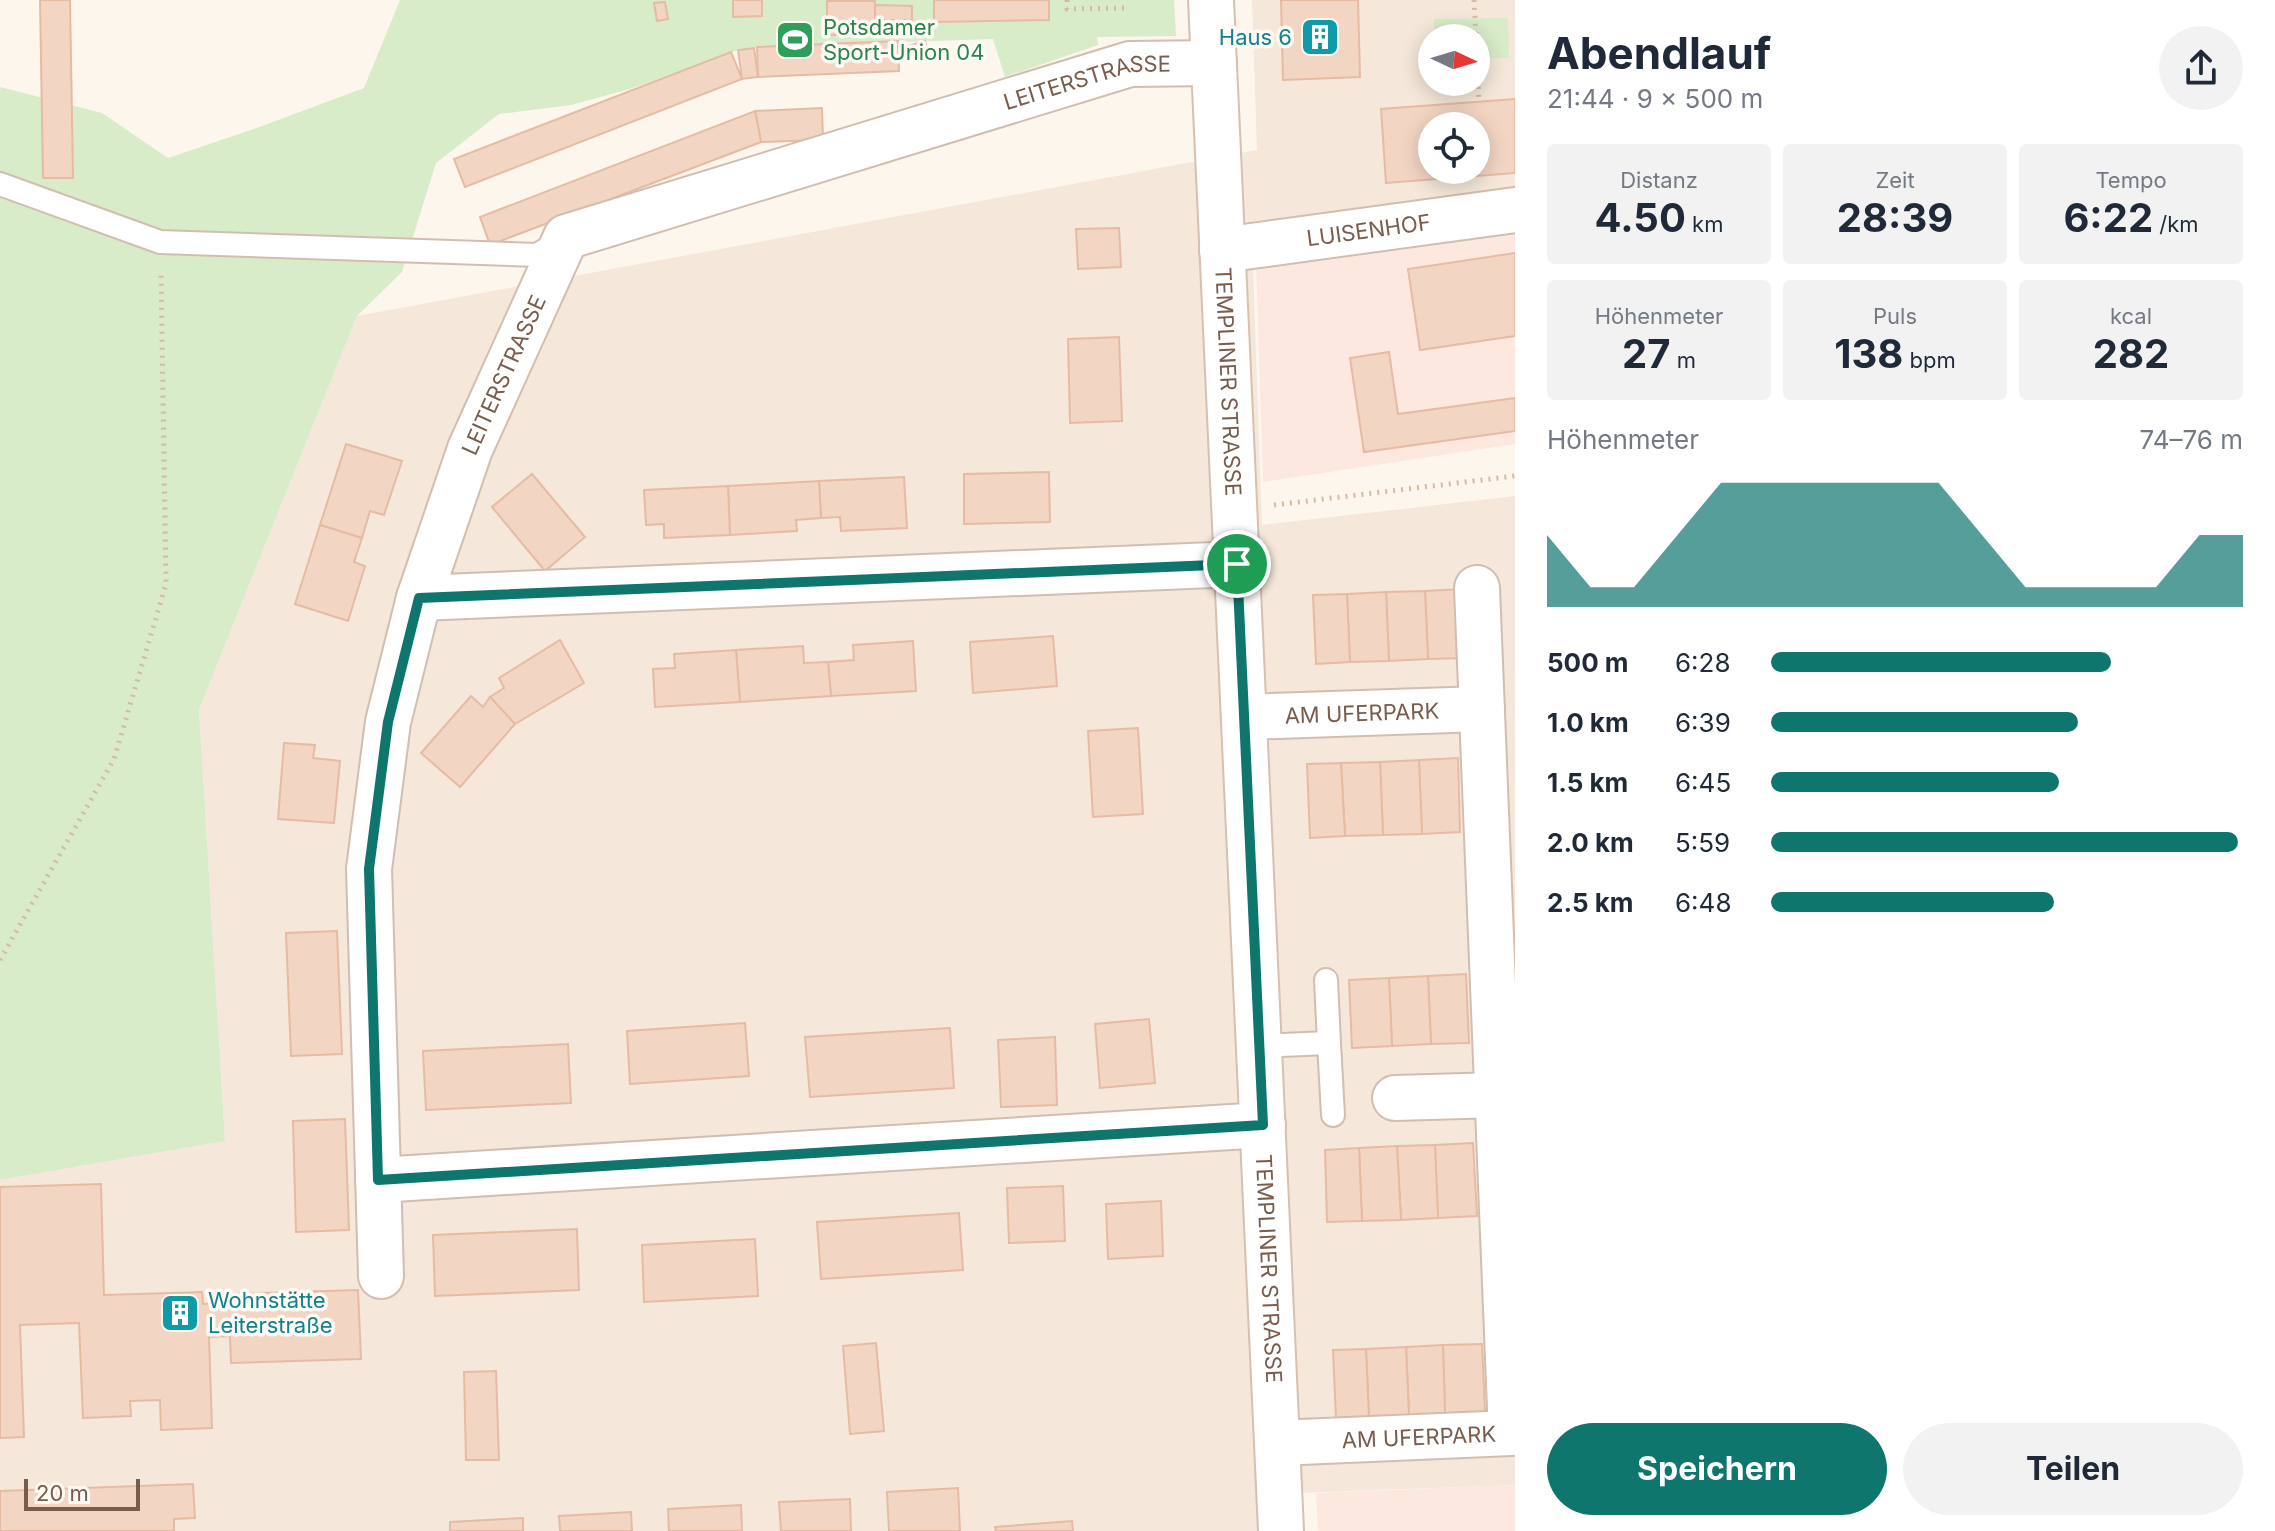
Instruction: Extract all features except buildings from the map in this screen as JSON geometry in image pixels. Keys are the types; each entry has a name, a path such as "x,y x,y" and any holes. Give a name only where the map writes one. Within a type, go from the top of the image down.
{"street":[{"name":"TEMPLINER STRASSE","path":"1211,0 1281,1531"},
{"name":"LEITERSTRASSE","path":"381,1276 369,869 388,722 419,598 470,449 566,237 1130,64 1214,63"},
{"name":"LUISENHOF","path":"1222,250 1515,210"},
{"path":"419,598 1237,564"},
{"name":"AM UFERPARK","path":"1277,1443 1511,1433 1477,588"},
{"name":"AM UFERPARK","path":"1244,717 1482,709"},
{"path":"1395,1098 1498,1095"},
{"path":"378,1180 1263,1125"}],"lane":[{"path":"0,184 160,242 537,255 566,237"},
{"path":"1326,980 1333,1115"},
{"path":"1259,1046 1329,1043"}],"path":[{"path":"1067,0 1067,9 1128,8"},
{"path":"1474,0 1475,24"},
{"path":"1479,96 1479,102"},
{"path":"0,960 114,759 166,584 160,242"},
{"path":"1297,502 1515,476"}],"shaded area":[{"path":"1252,0 1515,0 1515,196 1252,237 1262,525 1515,496 1515,1485 1267,1494 1269,1531 0,1531 0,1180 225,1141 199,710 357,316 1257,150"},
{"path":"1515,221 1515,444 1263,482 1256,263"},
{"path":"1515,1485 1515,1531 1318,1531 1316,1493"}],"green space":[{"path":"400,0 1174,0 1176,36 1097,37 1098,45 1005,77 993,39 738,50 630,89 571,105 499,114 436,163 402,272 357,316 199,710 225,1141 0,1180 0,87 102,113 168,158 364,88"},
{"path":"1508,18 1509,58 1490,58 1490,24 1434,24 1434,19"}],"place":[{"name":"Haus 6","path":"1320,37"},
{"name":"Potsdamer Sport-Union 04","path":"795,40"},
{"name":"Wohnstätte Leiterstraße","path":"180,1313"}],"route":[{"path":"1237,564 1263,1125 378,1180 369,869 388,722 419,598 1237,564"}]}
